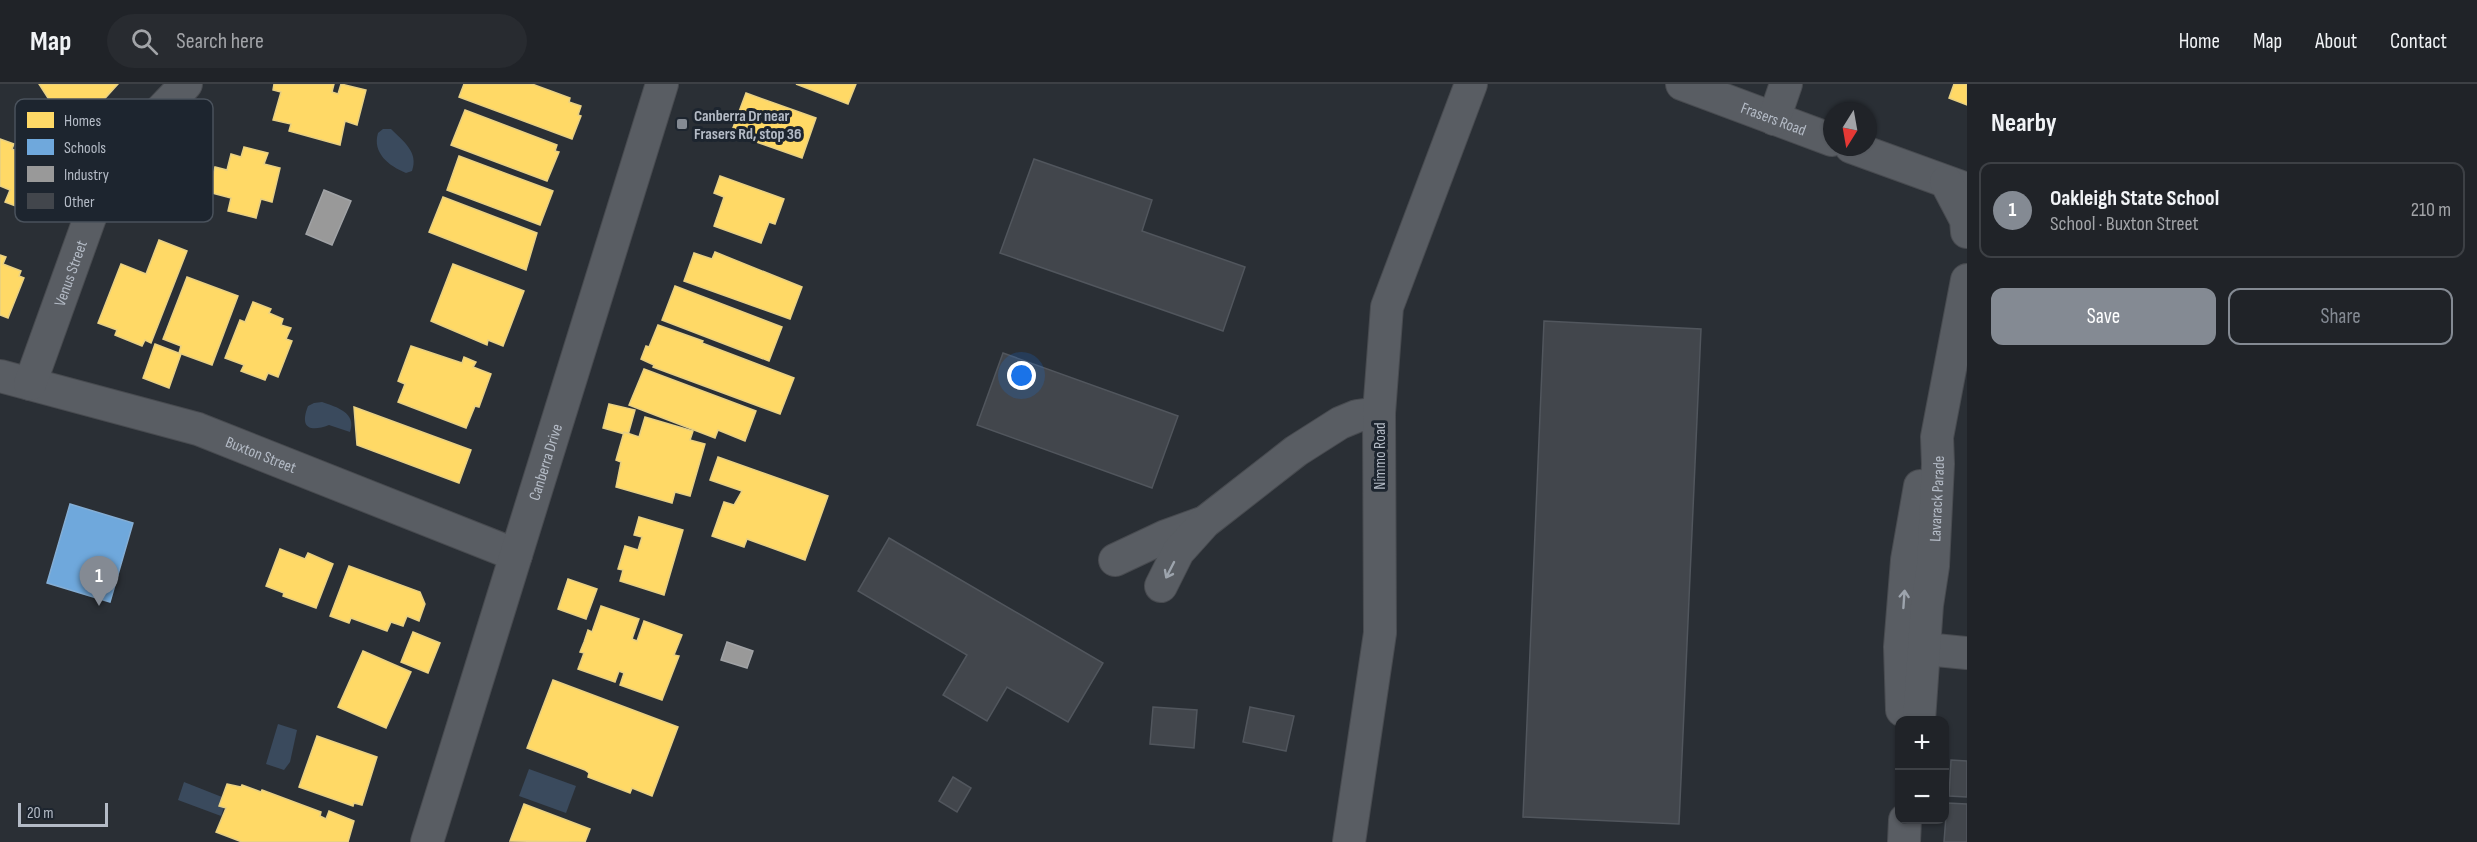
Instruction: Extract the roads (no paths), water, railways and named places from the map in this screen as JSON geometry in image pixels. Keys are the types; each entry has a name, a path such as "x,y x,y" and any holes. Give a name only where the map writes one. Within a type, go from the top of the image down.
{"street":[{"name":"Venus Street","path":"172,99 186,84"},
{"name":"Canberra Drive","path":"428,842 662,84"},
{"name":"Nimmo Road","path":"1349,842 1380,633 1379,413 1387,307 1471,84"},
{"name":"Frasers Road","path":"1682,84 1823,137"},
{"path":"1774,119 1786,84"},
{"path":"1875,156 1957,186 1967,232"},
{"name":"Venus Street","path":"30,384 90,222"},
{"name":"Lavarack Parade","path":"1919,716 1912,647 1933,566 1938,464 1937,437 1967,280"},
{"name":"Buxton Street","path":"0,376 198,429 516,555"},
{"path":"1161,586 1178,552 1205,522 1296,451 1340,423 1357,416 1379,413"},
{"path":"1115,560 1166,536 1205,522"},
{"path":"1904,716 1912,647 1967,653"},
{"path":"1904,842 1905,824"}],"water":[{"path":"383,129 391,129 409,147 414,164 412,171 406,173 383,158 377,147 377,140 378,133"},
{"path":"322,402 348,415 351,420 350,432 329,425 317,428 308,427 305,420 308,406"},
{"path":"278,724 297,730 290,762 284,770 266,764"},
{"path":"529,769 576,786 566,813 519,796"},
{"path":"184,782 227,799 221,816 178,800"}],"place":[{"name":"Canberra Dr near Frasers Rd, stop 36","path":"682,124"},
{"name":"Oakleigh State School","path":"99,606"}]}
